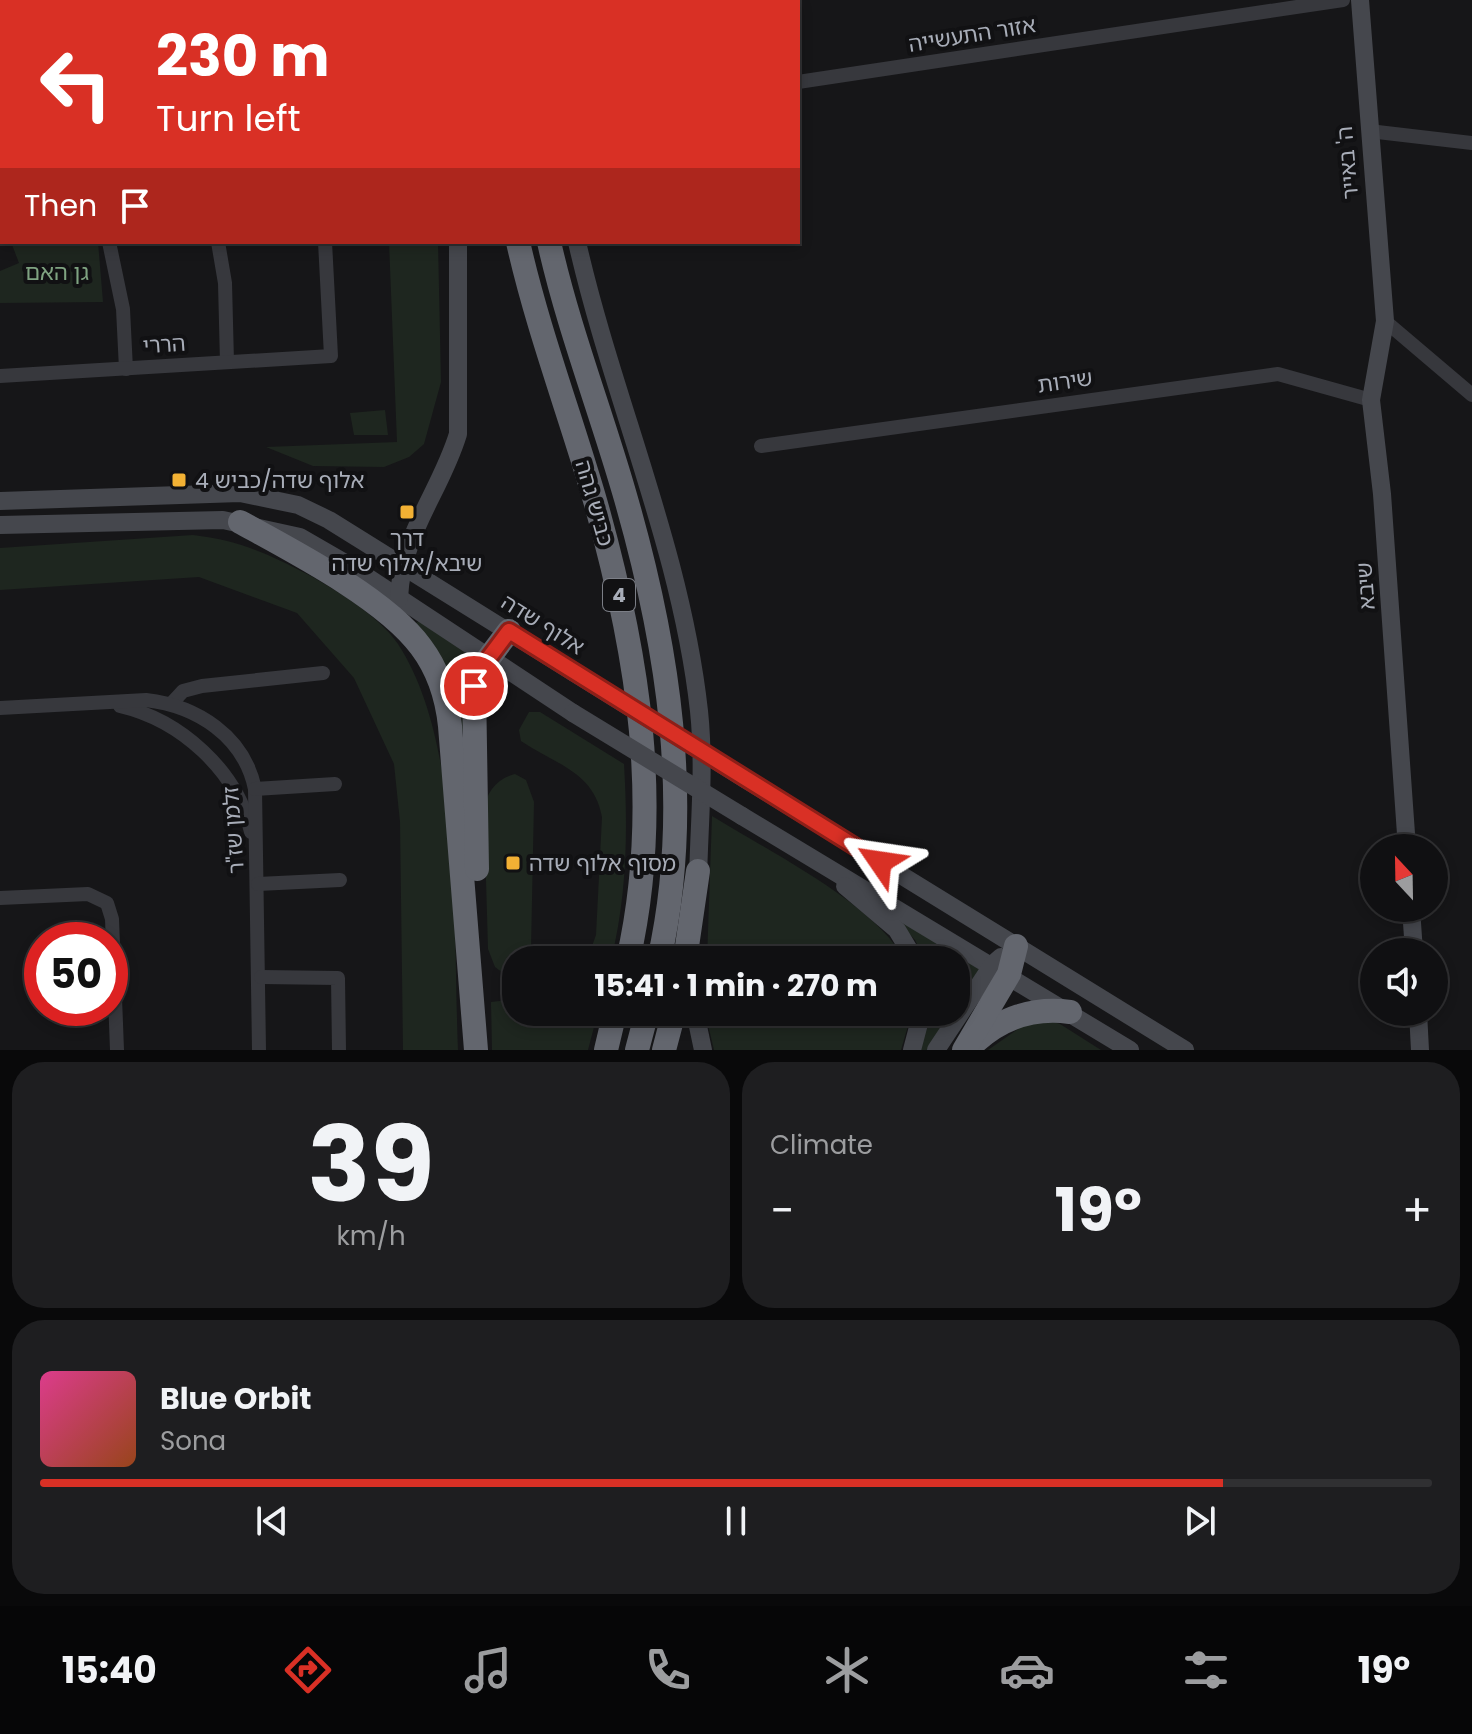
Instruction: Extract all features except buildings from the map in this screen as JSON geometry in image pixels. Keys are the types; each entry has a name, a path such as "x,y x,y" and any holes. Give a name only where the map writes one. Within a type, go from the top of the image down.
{"highway":[{"name":"כביש גהה","path":"519,244 596,503 639,694 644,766 643,850 630,946"},
{"name":"כביש גהה","path":"550,244 628,507 669,689 674,765 673,852 661,946"},
{"path":"240,522 382,611 411,634 434,667 444,692 450,726 479,1050"},
{"path":"479,1050 472,716 474,686 488,659 509,631"},
{"path":"687,946 698,871"},
{"path":"965,1050 1001,969 1016,946"},
{"path":"965,1050 994,1028 1019,1015 1046,1010 1070,1012"},
{"path":"606,1050 612,1026"},
{"path":"637,1050 643,1026"},
{"path":"664,1050 670,1026"}],"main road":[{"name":"ה' באייר","path":"1360,0 1385,321"},
{"path":"399,598 402,563 421,513 452,456 458,434 458,244"},
{"path":"578,244 651,488 688,644 699,714 696,946"},
{"name":"שיבא","path":"1385,321 1371,400 1382,494 1406,834"},
{"name":"אלוף שדה","path":"0,501 240,493 298,505 377,547 1016,946"},
{"path":"377,547 396,540 421,513"},
{"path":"0,525 195,519 240,522 300,537 573,713 1001,969 1130,1050"},
{"path":"802,851 897,930 907,946"},
{"path":"1016,946 1185,1050"},
{"path":"936,1050 1001,969"},
{"path":"698,1026 703,1050"},
{"path":"912,1050 918,1026"},
{"path":"1419,1026 1420,1050"}],"street":[{"name":"אזור התעשייה","path":"800,82 1343,0"},
{"path":"1369,131 1472,143"},
{"path":"109,244 123,309 126,369"},
{"path":"218,244 225,283 227,362"},
{"name":"הררי","path":"0,376 331,356 325,244"},
{"path":"1385,321 1472,395"},
{"name":"שירות","path":"761,446 1278,374 1371,400"},
{"path":"171,704 183,691 202,686 323,673"},
{"name":"זלמן שז\"ר","path":"107,703 146,700 171,704 205,719 236,746 247,763 255,789 261,977 259,1050"},
{"path":"0,708 107,703"},
{"name":"זלמן שז\"ר","path":"107,703 154,717 177,730 216,765 246,812 258,884"},
{"path":"255,789 335,784"},
{"path":"258,884 340,880"},
{"path":"0,898 88,894 107,903 112,919 117,1050"},
{"path":"261,977 338,978 339,1050"}],"green space":[{"name":"גן האם","path":"12,244 98,244 103,302 0,303 0,271 19,263"},
{"path":"389,244 438,244 441,382 424,444 409,457 384,467 313,466 266,447 397,442"},
{"path":"385,410 388,435 354,435 350,413"},
{"path":"193,535 252,548 307,574 369,614 398,644 419,685 434,733 444,785 454,896 458,1050 403,1050 400,822 394,764 354,678 297,613 199,577 0,590 0,548"},
{"path":"419,621 477,659 466,730 456,731 410,627"},
{"path":"529,712 540,712 624,764 625,863 614,946 592,946 596,935 602,817 598,802 572,771 521,741 519,730"},
{"path":"515,774 526,780 534,802 531,946 502,946 502,972 495,967 488,949 484,811 487,798 502,779"},
{"path":"712,816 846,899 871,919 895,946 707,946"},
{"path":"905,919 949,946 918,946 901,925"},
{"path":"970,959 985,968 970,991"},
{"path":"502,1001 502,1026 594,1026 588,1050 492,1050 491,1002"},
{"path":"1043,1019 1060,1024 1101,1050 988,1050 1028,1022"},
{"path":"708,1026 908,1026 901,1050 714,1050"},
{"path":"926,1026 947,1026 930,1050 917,1050"}],"place":[{"name":"אלוף שדה/כביש 4","path":"179,480"},
{"name":"דרך שיבא/אלוף שדה","path":"407,512"},
{"name":"מסוף אלוף שדה","path":"513,863"}],"route":[{"path":"474,686 479,671 509,631 880,862"}]}
